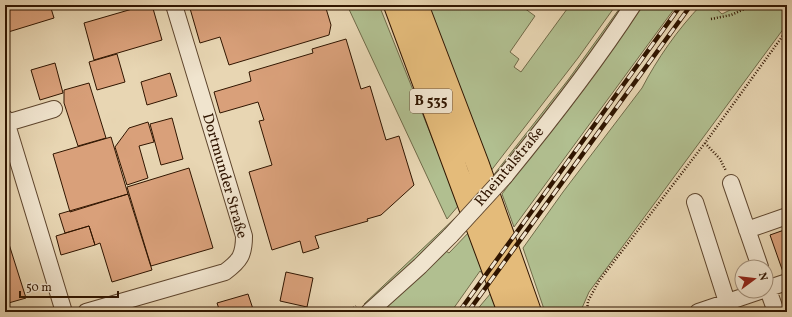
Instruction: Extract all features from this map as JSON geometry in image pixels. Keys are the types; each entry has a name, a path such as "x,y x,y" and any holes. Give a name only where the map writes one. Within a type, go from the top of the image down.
{"highway":[{"name":"B 535","path":"395,5 508,312"},
{"name":"B 535","path":"417,5 478,165 530,312"}],"street":[{"name":"Dortmunder Straße","path":"86,312 225,272 236,264 244,250 244,236 174,5"},
{"name":"Rheintalstraße","path":"369,312 420,266 451,235 505,176 569,96 611,39 633,5"},
{"path":"54,109 6,120 64,312"},
{"path":"731,183 757,259"},
{"path":"695,202 727,302"},
{"path":"747,230 787,216"},
{"path":"774,286 787,282"},
{"path":"698,312 735,299"},
{"path":"770,299 776,312"}],"path":[{"path":"712,19 731,15 753,5"},
{"path":"587,312 588,302 599,281 705,143 787,30"},
{"path":"705,143 720,159 731,183"}],"green space":[{"path":"347,5 379,5 459,205 447,219"},
{"path":"428,5 520,5 535,16 510,52 519,59 514,67 521,72 570,5 616,5 578,58 490,172"},
{"path":"622,5 625,5 540,124 494,178 492,177 568,80"},
{"path":"641,5 677,5 514,227 502,194 621,35"},
{"path":"701,5 712,5 722,14 740,5 787,5 787,24 589,292 582,308 583,312 545,312 523,248 563,192 642,88 668,45"},
{"path":"455,218 456,220 419,257 366,304 364,304"},
{"path":"471,230 500,312 475,312 491,293 485,277 480,271 451,312 380,312 446,251 449,253"}],"building":[{"path":"5,5 50,5 54,18 5,33"},
{"path":"146,5 152,5 162,40 94,60 84,23"},
{"path":"189,5 325,5 331,25 329,35 229,65 220,37 200,43"},
{"path":"346,39 361,89 370,86 386,140 399,136 414,185 381,215 367,219 368,221 315,236 319,248 303,253 300,241 272,250 249,172 272,165 259,121 264,120 258,102 220,113 214,92 251,81 249,72 313,53 312,49"},
{"path":"117,54 125,82 97,90 89,62"},
{"path":"55,63 63,93 40,100 31,70"},
{"path":"170,73 177,96 147,105 141,82"},
{"path":"89,83 106,138 78,146 64,103 64,90"},
{"path":"172,118 183,159 161,165 150,124"},
{"path":"148,122 154,142 139,146 148,178 127,185 115,147 129,128"},
{"path":"111,137 128,194 70,212 53,154"},
{"path":"189,168 213,248 151,266 127,187"},
{"path":"128,194 152,270 112,282 100,243 95,245 89,226 65,233 59,214"},
{"path":"89,226 95,245 61,255 56,236"},
{"path":"787,229 787,270 783,272 770,235"},
{"path":"8,241 26,298 5,304 5,242"},
{"path":"286,272 313,278 307,307 280,301"},
{"path":"248,294 254,312 220,312 217,303"}],"railway":[{"path":"459,312 681,5"},
{"path":"468,312 691,5"}]}
